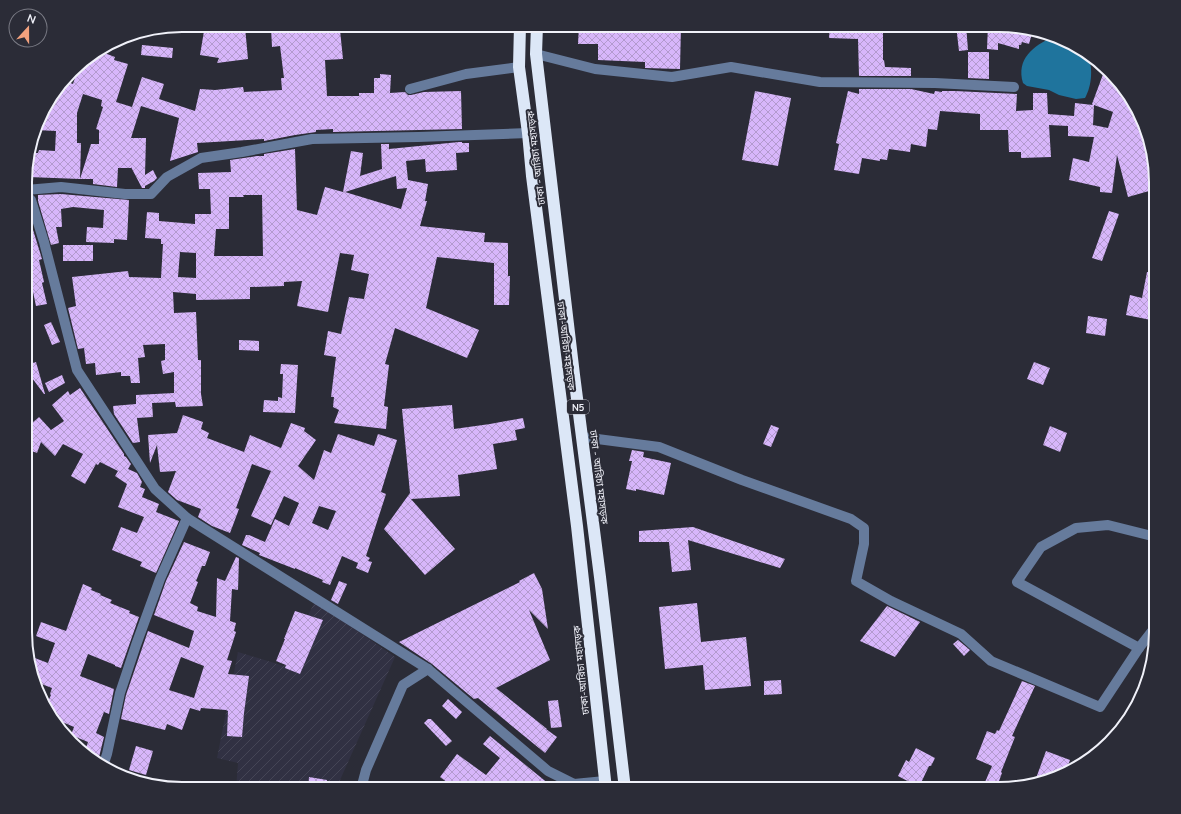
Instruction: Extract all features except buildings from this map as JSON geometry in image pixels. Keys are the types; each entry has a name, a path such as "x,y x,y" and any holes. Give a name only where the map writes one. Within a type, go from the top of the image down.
{"highway":[{"name":"ঢাকা-আরিচা মহাসড়ক","path":"520,32 519,67 577,526 606,782"},
{"name":"ঢাকা - আরিচা মহাসড়ক","path":"537,32 536,54 624,782"}],"street":[{"path":"536,54 595,69 672,77 730,67 820,82 935,83 1014,87"},
{"path":"410,89 466,74 519,67"},
{"path":"32,189 61,187 125,194 151,194 167,177 200,158 312,139 528,133"},
{"path":"32,203 44,242 77,370 155,489 187,518 428,669 548,771 570,782"},
{"path":"582,437 659,447 742,480 851,519 864,528 864,544 856,581 891,601 962,634 991,661 1100,707 1149,635"},
{"path":"105,761 120,693 136,645 160,579 187,518"},
{"path":"1139,648 1017,582 1041,547 1076,528 1108,525 1149,535"},
{"path":"363,782 366,770 403,685 428,669"}],"shaded area":[{"path":"315,601 395,657 339,782 237,782 238,763 217,758 238,652 284,666"}],"water":[{"path":"1047,40 1065,47 1090,63 1091,82 1085,98 1076,99 1059,95 1049,90 1027,86 1023,83 1021,75 1024,60 1033,49"}]}
